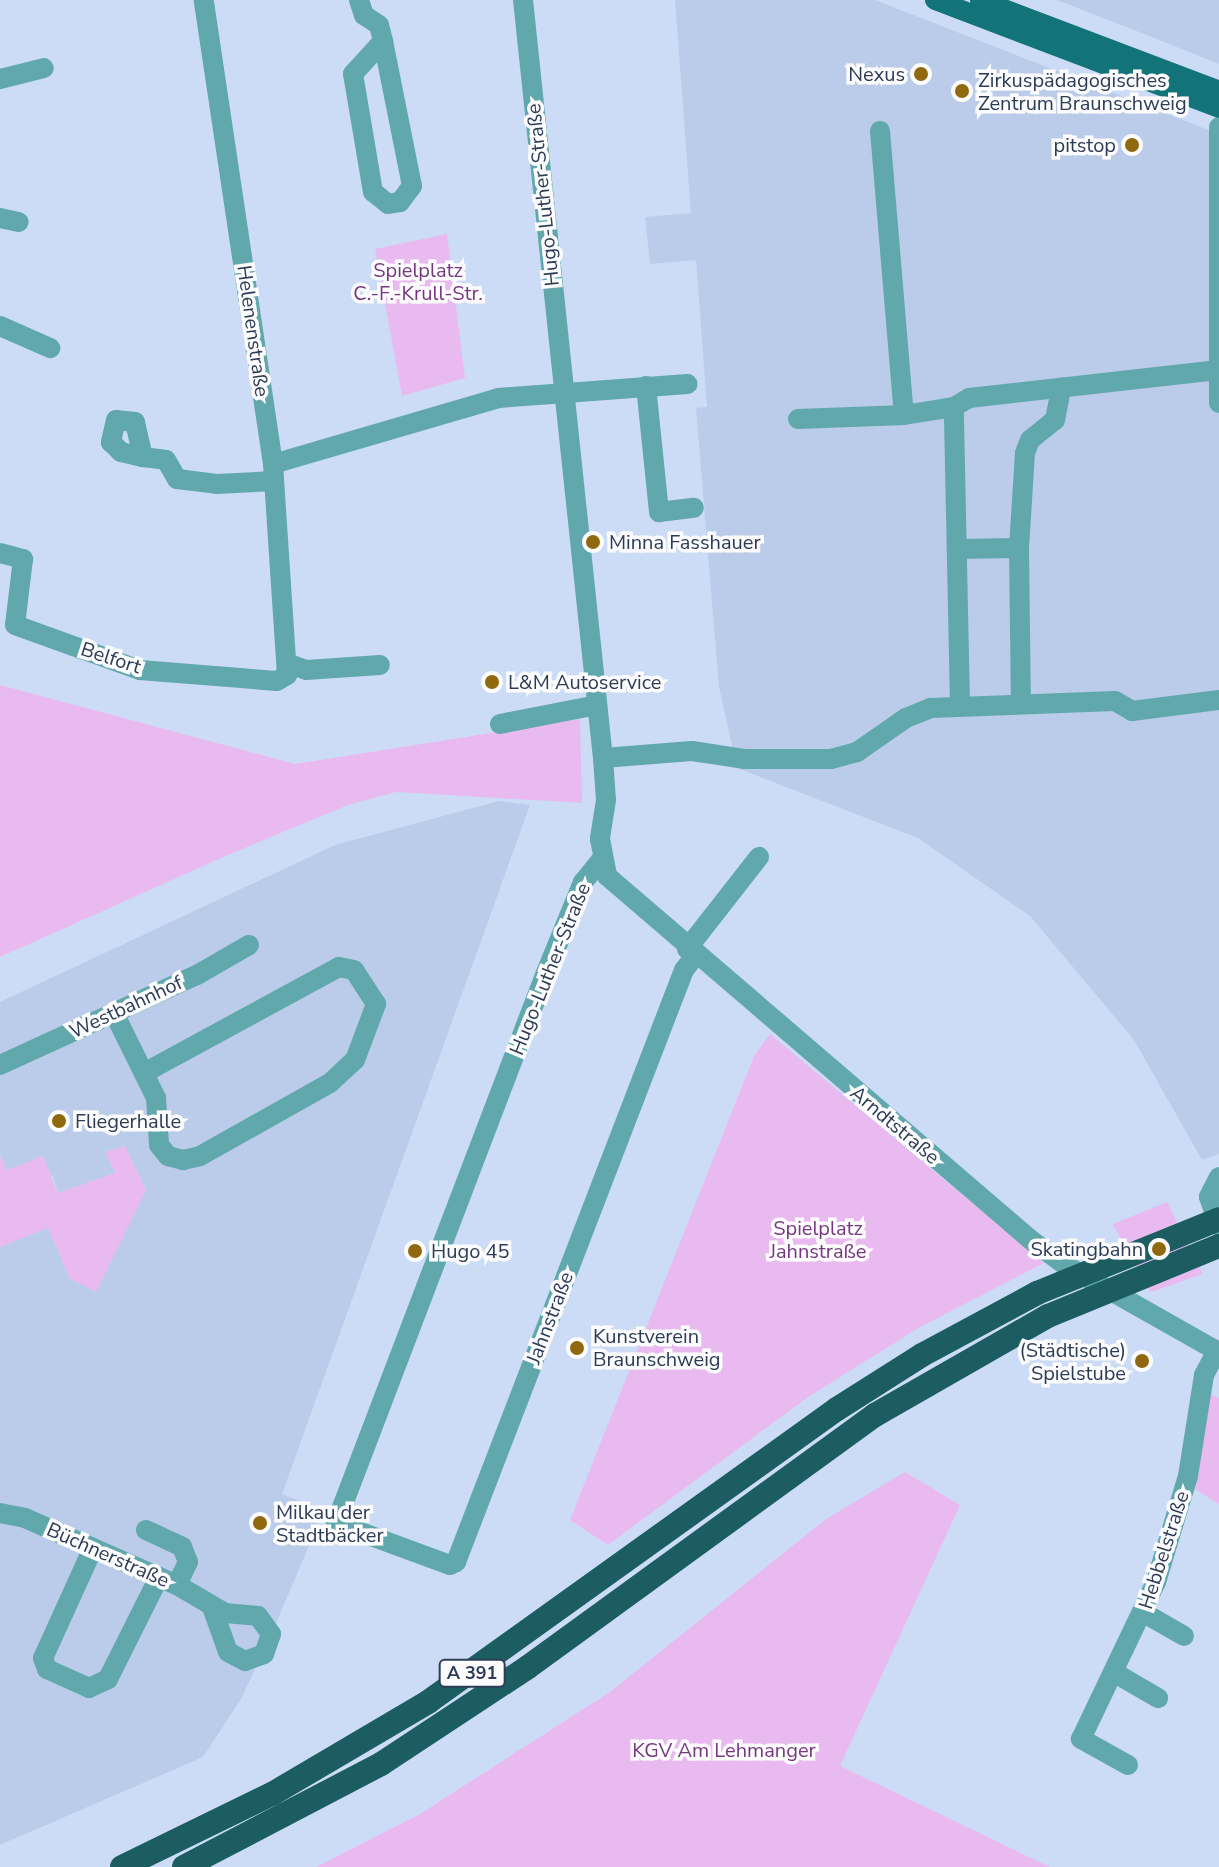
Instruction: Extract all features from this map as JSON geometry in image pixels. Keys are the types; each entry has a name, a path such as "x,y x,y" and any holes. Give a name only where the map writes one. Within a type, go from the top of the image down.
{"highway":[{"name":"A 391","path":"122,1867 272,1794 428,1702 837,1409 922,1355 1037,1293 1214,1221"},
{"name":"A 391","path":"184,1867 381,1764 528,1667 875,1415 1048,1316 1219,1246"}],"main road":[{"path":"935,0 1219,108"},
{"path":"980,0 1219,91"}],"street":[{"name":"Helenenstraße","path":"204,0 274,472 289,664"},
{"path":"359,0 364,15 379,25 383,41 412,186 400,202 388,204 373,192 353,74 383,41"},
{"name":"Hugo-Luther-Straße","path":"336,1523 545,975 583,882 601,860 603,758 523,0"},
{"path":"0,79 44,68"},
{"path":"1219,127 1219,403"},
{"path":"880,131 904,415"},
{"path":"0,326 50,348"},
{"path":"798,419 904,415 954,407 969,398 1218,370"},
{"path":"143,457 166,460 177,479 217,484 274,472 483,401 563,390 687,384"},
{"path":"646,386 659,512 694,508"},
{"path":"1021,704 1019,548 1025,453 1030,440 1055,420 1061,388"},
{"path":"954,407 960,705"},
{"path":"958,549 1019,548"},
{"name":"Belfort","path":"0,553 23,559 15,625 140,670 277,681 287,675 289,664"},
{"path":"289,664 306,670 380,665"},
{"path":"603,758 692,751 745,759 831,759 857,752 906,718 960,705 1115,701 1132,711 1219,700"},
{"path":"500,724 597,705"},
{"path":"691,952 759,857"},
{"name":"Arndtstraße","path":"601,860 619,890 1031,1240 1065,1265 1218,1352"},
{"name":"Westbahnhof","path":"0,1065 114,1013 249,945"},
{"name":"Jahnstraße","path":"336,1523 450,1565 456,1562 691,952"},
{"path":"114,1013 156,1098 159,1145 168,1156 200,1156 330,1083 355,1060 376,1004 354,970 339,967 144,1073"},
{"path":"1214,1221 1209,1197 1219,1177"},
{"name":"Hebbelstraße","path":"1128,1765 1081,1739 1144,1613 1179,1513 1204,1375 1218,1352"},
{"name":"Büchnerstraße","path":"0,1513 25,1518 168,1581 212,1607"},
{"path":"93,1548 43,1658 47,1669 89,1688 108,1679 168,1581 188,1562 182,1547 146,1530"},
{"path":"1144,1613 1184,1636"},
{"path":"1115,1673 1158,1698"}],"shaded area":[{"path":"675,0 875,0 1219,134 1219,1154 1202,1160 1134,1040 1030,916 918,838 737,768 719,687 696,408 707,407 696,260 650,264 645,217 691,213"},
{"path":"1057,0 1219,0 1219,64 1157,39"},
{"path":"499,801 530,805 282,1494 324,1511 241,1699 203,1757 0,1845 0,1247 48,1227 70,1279 115,1173 58,1193 53,1176 7,1170 0,1155 0,1002 335,845"}],"green space":[{"name":"Spielplatz C.-F.-Krull-Str.","path":"447,234 465,378 402,396 375,249"},
{"path":"0,685 295,764 580,719 582,803 396,792 348,805 230,854 0,957"},
{"name":"Spielplatz Jahnstraße","path":"770,1034 1044,1263 920,1327 808,1397 608,1545 570,1520 754,1056"},
{"path":"125,1146 146,1190 96,1292 70,1279 48,1228 0,1247 0,1155 7,1170 43,1156 58,1193 115,1173 105,1152"},
{"name":"Skatingbahn","path":"1167,1202 1203,1274 1151,1292 1113,1224"},
{"path":"1211,1394 1219,1398 1219,1504 1195,1489"},
{"name":"KGV Am Lehmanger","path":"905,1472 960,1505 840,1766 1050,1867 316,1867 420,1814 610,1692 826,1519"}],"place":[{"name":"Nexus","path":"921,74"},
{"name":"Zirkuspädagogisches Zentrum Braunschweig","path":"962,91"},
{"name":"pitstop","path":"1132,145"},
{"name":"Minna Fasshauer","path":"593,542"},
{"name":"L&M Autoservice","path":"492,682"},
{"name":"Fliegerhalle","path":"59,1121"},
{"name":"Skatingbahn","path":"1159,1249"},
{"name":"Hugo 45","path":"415,1251"},
{"name":"Kunstverein Braunschweig","path":"577,1348"},
{"name":"(Städtische) Spielstube","path":"1142,1361"},
{"name":"Milkau der Stadtbäcker","path":"260,1523"}]}
